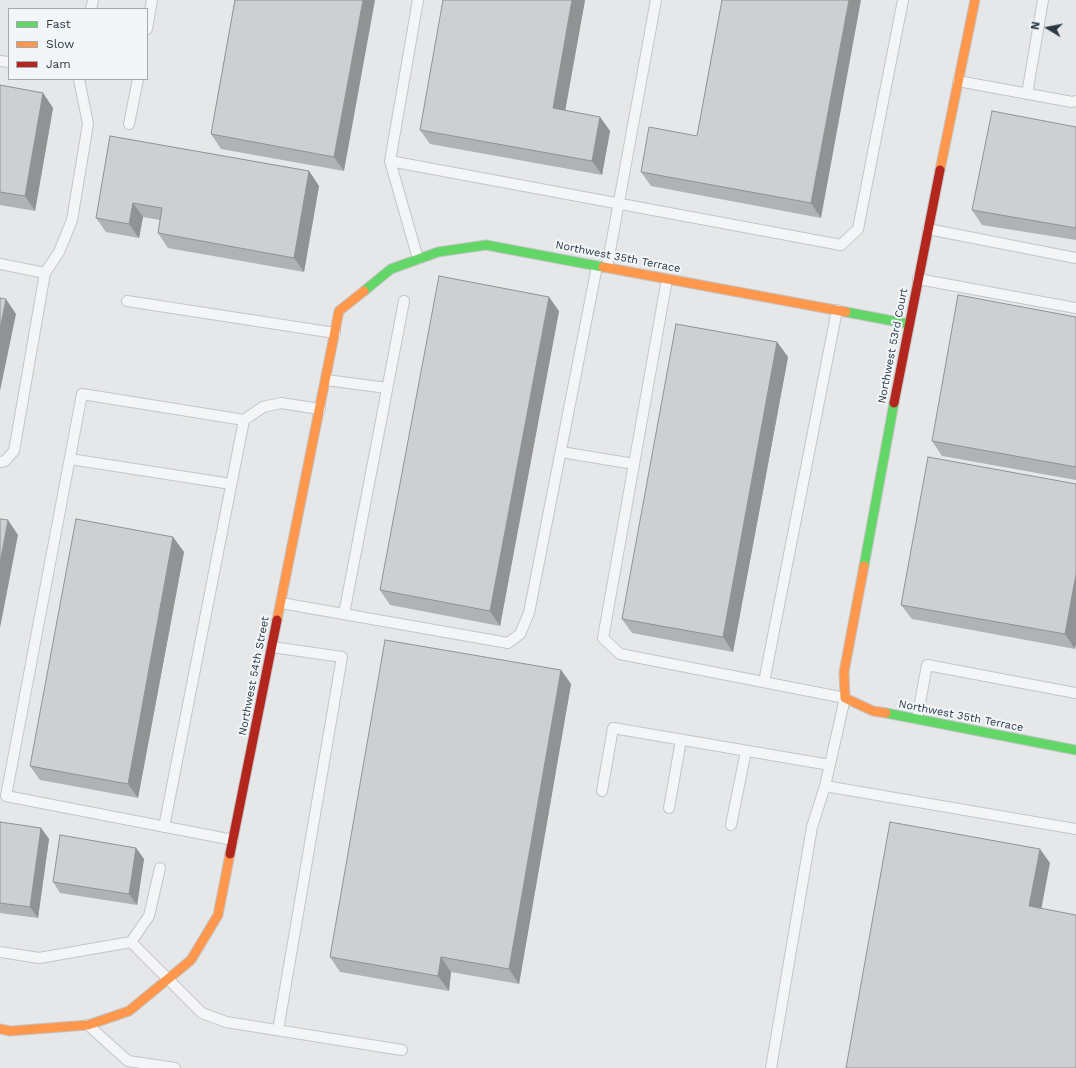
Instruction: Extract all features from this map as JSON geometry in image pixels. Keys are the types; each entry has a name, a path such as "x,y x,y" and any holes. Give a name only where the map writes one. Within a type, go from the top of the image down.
{"street":[{"name":"Northwest 53rd Court","path":"845,698 844,672 909,324 975,0"},
{"name":"Northwest 35th Terrace","path":"339,311 391,269 438,252 486,245 909,324"},
{"name":"Northwest 54th Street","path":"88,1025 129,1011 191,960 218,915 339,311"},
{"name":"Northwest 35th Terrace","path":"845,698 873,711 1076,750"},
{"path":"0,1029 10,1031 88,1025"}],"lane":[{"path":"148,23 152,0"},
{"path":"418,0 390,161 418,259"},
{"path":"281,603 508,643 520,634 530,613 561,452 602,266 618,204 656,0"},
{"path":"390,161 842,245 858,229 903,0"},
{"path":"1027,94 1043,0"},
{"path":"0,462 5,460 14,451 45,274 59,252 72,220 88,124 79,80"},
{"path":"129,124 138,80"},
{"path":"958,81 1072,102 1076,101"},
{"path":"928,229 1076,258"},
{"path":"0,264 45,274"},
{"path":"667,279 603,638 620,654 845,698 825,786 812,827 771,1068"},
{"path":"918,279 1076,308"},
{"path":"126,301 335,333"},
{"path":"344,614 404,301"},
{"path":"764,682 836,310"},
{"path":"326,380 387,388"},
{"path":"233,840 6,796 82,394 244,420 263,407 281,403 320,409"},
{"path":"164,827 244,420"},
{"path":"561,452 634,464"},
{"path":"70,459 231,484"},
{"path":"272,647 342,657 278,1030"},
{"path":"917,719 927,665 1076,694"},
{"path":"602,791 613,728 830,765"},
{"path":"669,808 681,740"},
{"path":"731,825 746,751"},
{"path":"825,786 1076,830"},
{"path":"0,952 39,958 131,942 149,916 160,868"},
{"path":"131,942 202,1013 226,1022 402,1050"},
{"path":"88,1025 128,1061 175,1068"}],"building":[{"path":"235,0 363,0 334,157 211,134"},
{"path":"443,0 572,0 553,108 600,117 592,161 420,130"},
{"path":"722,0 849,0 811,203 641,172 649,127 697,136"},
{"path":"0,85 43,93 25,196 0,192"},
{"path":"992,111 1076,127 1076,228 972,210"},
{"path":"110,136 309,171 294,258 158,233 162,208 133,203 129,224 96,218"},
{"path":"439,276 549,297 490,611 380,590"},
{"path":"958,295 1076,317 1076,467 932,441"},
{"path":"0,298 6,299 0,329"},
{"path":"676,324 777,342 723,637 622,619"},
{"path":"928,457 1076,484 1076,574 1065,634 901,605"},
{"path":"0,519 8,520 0,563"},
{"path":"76,519 173,537 128,784 30,766"},
{"path":"385,640 561,670 509,969 441,957 438,976 330,957"},
{"path":"0,822 41,828 30,907 0,903"},
{"path":"890,822 1040,849 1029,906 1076,915 1076,1068 846,1068"},
{"path":"60,835 136,848 129,894 53,882"}],"traffic: fast":[{"path":"364,291 391,269 438,252 486,245 603,267"},
{"path":"846,312 909,324"},
{"path":"864,566 894,403"},
{"path":"886,713 1076,750"}],"traffic: slow":[{"path":"940,170 975,0"},
{"path":"603,267 846,312"},
{"path":"277,620 339,311 364,291"},
{"path":"864,566 844,672 845,698 873,711 886,713"},
{"path":"0,1029 10,1031 88,1025 129,1011 191,960 218,915 230,854"}],"traffic: jam":[{"path":"894,403 940,170"},
{"path":"230,854 277,620"}]}
